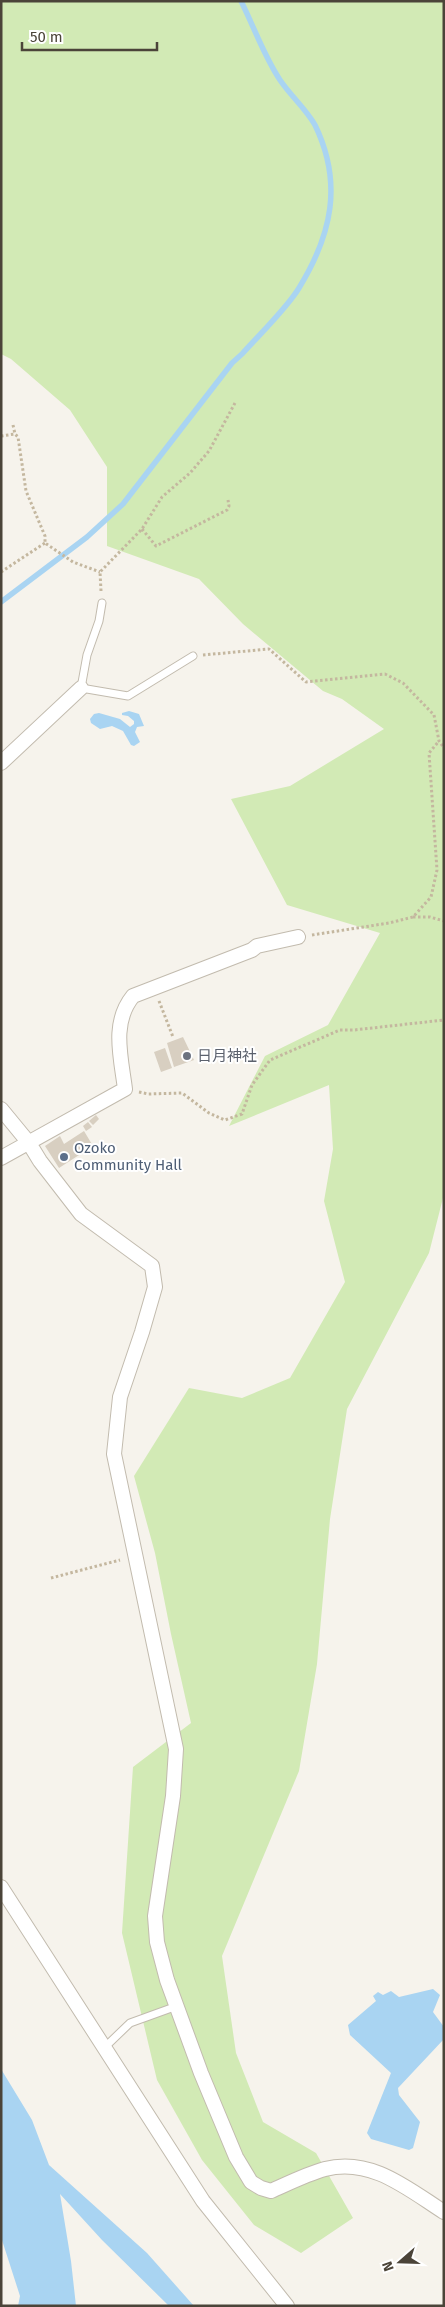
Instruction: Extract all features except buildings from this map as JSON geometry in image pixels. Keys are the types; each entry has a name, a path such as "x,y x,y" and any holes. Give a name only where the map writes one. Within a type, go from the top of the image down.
{"street":[{"path":"1,763 81,688"},
{"path":"1,1158 125,1089 117,1035 128,1002 133,996 252,950 257,946 298,937"},
{"path":"1,1109 29,1143 40,1161 81,1214 152,1266 155,1287 120,1397 114,1454 176,1749 173,1796 154,1916 157,1942 167,1980 201,2073 236,2157 251,2182 261,2188 271,2190 323,2170 363,2167 382,2174 444,2212"},
{"path":"1,1887 202,2201 287,2306"}],"lane":[{"path":"102,603 99,621 87,655 81,688 128,696 193,656"},
{"path":"104,2048 130,2023 177,2006"}],"path":[{"path":"102,603 100,572 142,529 162,497 190,473 209,451 235,403"},
{"path":"13,425 15,434 18,436 26,491 45,543 74,562 100,572"},
{"path":"1,436 15,434"},
{"path":"142,529 156,546 226,510 229,506 228,500"},
{"path":"1,572 45,543"},
{"path":"193,656 269,650 306,682 385,674 403,683 434,715 439,741 444,748"},
{"path":"413,916 430,897 438,870 430,753 439,741"},
{"path":"298,937 389,923 413,916 430,917 444,921"},
{"path":"154,989 173,1038"},
{"path":"124,1085 148,1094 182,1092 209,1112 225,1120 242,1114 252,1085 270,1060 340,1030 444,1020"},
{"path":"51,1578 136,1557"}],"green space":[{"path":"1,1 444,1 444,1194 429,1253 347,1409 330,1519 317,1664 299,1771 222,1956 236,2053 263,2122 316,2153 353,2218 301,2253 254,2225 202,2160 157,2080 122,1933 133,1767 191,1723 155,1553 134,1476 189,1388 242,1398 290,1378 345,1282 324,1201 333,1149 329,1085 229,1126 265,1056 328,1025 380,933 287,905 231,799 290,786 384,729 342,699 323,691 243,624 199,579 107,546 107,467 70,410 11,359 1,354"}],"water":[{"path":"129,711 139,714 144,726 137,727 135,732 140,742 134,746 131,745 123,731 112,726 100,729 91,723 90,719 94,714 99,713 120,719 130,727 134,724 134,721 128,716 122,715 122,713"},
{"path":"433,1989 440,1995 433,2012 444,2027 444,2039 398,2088 399,2095 420,2122 413,2148 409,2150 371,2139 367,2133 391,2073 350,2035 348,2025 376,2001 373,1996 378,1992 383,1995 391,1991 399,1997"},
{"path":"1,2069 32,2120 49,2165 147,2253 194,2306 169,2306 102,2240 60,2194 76,2306 18,2306 20,2296 1,2237"}],"waterway":[{"path":"1,602 87,537 123,504 232,363 294,296 319,248 326,228 331,188 324,146 315,125 274,71 241,1"}],"place":[{"name":"日月神社","path":"187,1056"},
{"name":"Ozoko Community Hall","path":"64,1157"}]}
